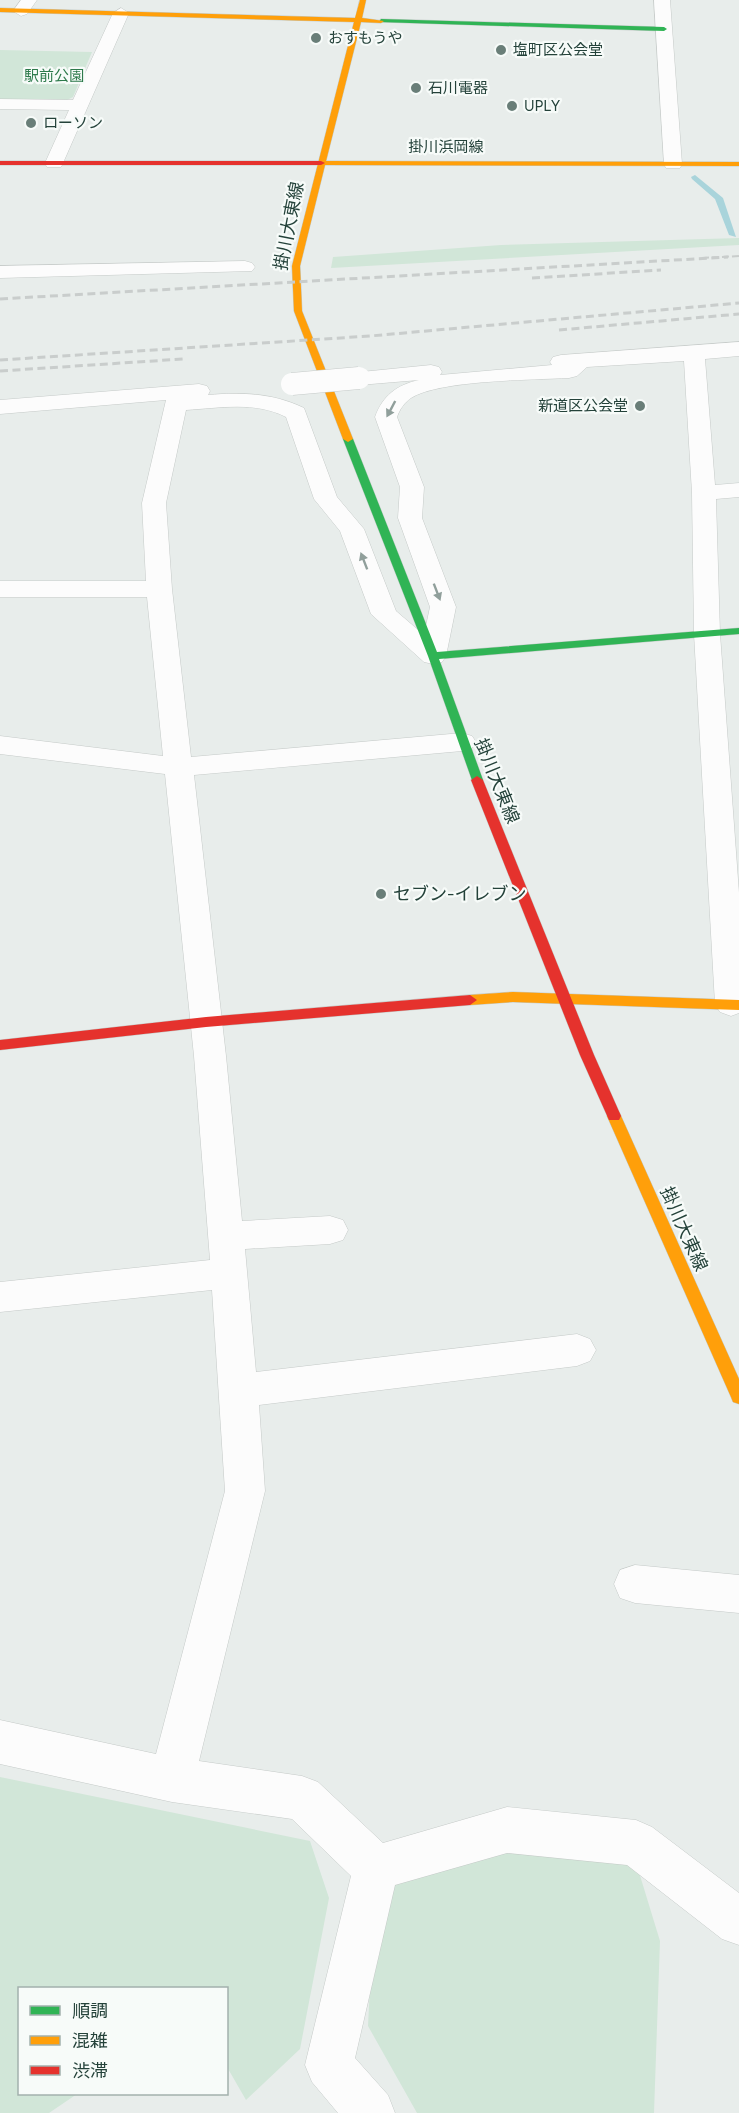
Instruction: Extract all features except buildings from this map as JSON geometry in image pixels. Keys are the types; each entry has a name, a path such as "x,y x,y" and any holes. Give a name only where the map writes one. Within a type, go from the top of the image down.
{"main road":[{"path":"321,163 363,0"},
{"path":"0,10 25,5 121,14 664,29"},
{"name":"掛川浜岡線","path":"0,163 739,164"},
{"name":"掛川大東線","path":"321,163 296,266 298,311 434,656 462,742 587,1055 739,1396"},
{"path":"434,656 739,632"},
{"path":"0,1045 206,1022 513,997 735,1005"}],"street":[{"path":"662,0 673,164"},
{"path":"54,163 121,14"},
{"path":"0,104 80,105"},
{"path":"0,272 245,267"},
{"path":"0,407 178,398 358,378 739,349"},
{"path":"694,354 704,493 707,634 735,1005"},
{"path":"178,398 259,400 285,405 296,413 326,499 352,529 384,615 434,656 443,606 410,519 412,487 386,417 391,404 406,391 441,382 569,371 582,360"},
{"path":"172,1780 245,1491 239,1391 206,1022 159,589 154,502 178,398"},
{"path":"704,493 739,490"},
{"path":"0,589 159,589"},
{"path":"0,745 178,767 462,742"},
{"path":"226,1236 330,1230"},
{"path":"0,1297 229,1273"},
{"path":"239,1391 577,1350"},
{"path":"635,1584 739,1594"},
{"path":"0,1742 172,1780 302,1798 376,1868"},
{"path":"376,1868 507,1830 636,1843 739,1922"},
{"path":"370,2113 329,2065 376,1868"}],"green space":[{"name":"駅前公園","path":"0,50 92,52 73,97 65,101 0,101"},
{"path":"739,238 739,245 331,268 333,257 501,245"},
{"path":"0,1777 310,1841 329,1898 300,2049 246,2100 228,2069 228,1987 18,1987 18,2095 76,2095 49,2113 0,2113"},
{"path":"507,1830 631,1846 660,1941 654,2113 417,2113 368,2026 376,1868"}],"waterway":[{"path":"695,177 719,198 733,235"}],"railway":[{"path":"702,258 739,256"},
{"path":"0,299 728,257"},
{"path":"532,278 661,270"},
{"path":"0,360 370,336 739,303"},
{"path":"559,330 739,314"},
{"path":"0,371 183,359"}],"traffic: fast":[{"path":"381,21 664,29"},
{"path":"348,439 433,656 477,780"},
{"path":"433,656 739,631"}],"traffic: slow":[{"path":"348,439 298,311 296,266 363,0"},
{"path":"0,10 381,21"},
{"path":"321,163 739,164"},
{"path":"470,1000 513,997 739,1005"},
{"path":"614,1116 739,1397"}],"traffic: jam":[{"path":"0,163 321,163"},
{"path":"477,780 587,1055 614,1116"},
{"path":"0,1045 206,1022 470,1000"}],"place":[{"name":"おすもうや","path":"316,38"},
{"name":"塩町区公会堂","path":"501,50"},
{"name":"石川電器","path":"416,88"},
{"name":"UPLY","path":"512,106"},
{"name":"ローソン","path":"31,123"},
{"name":"新道区公会堂","path":"640,406"},
{"name":"セブン-イレブン","path":"381,894"}]}
